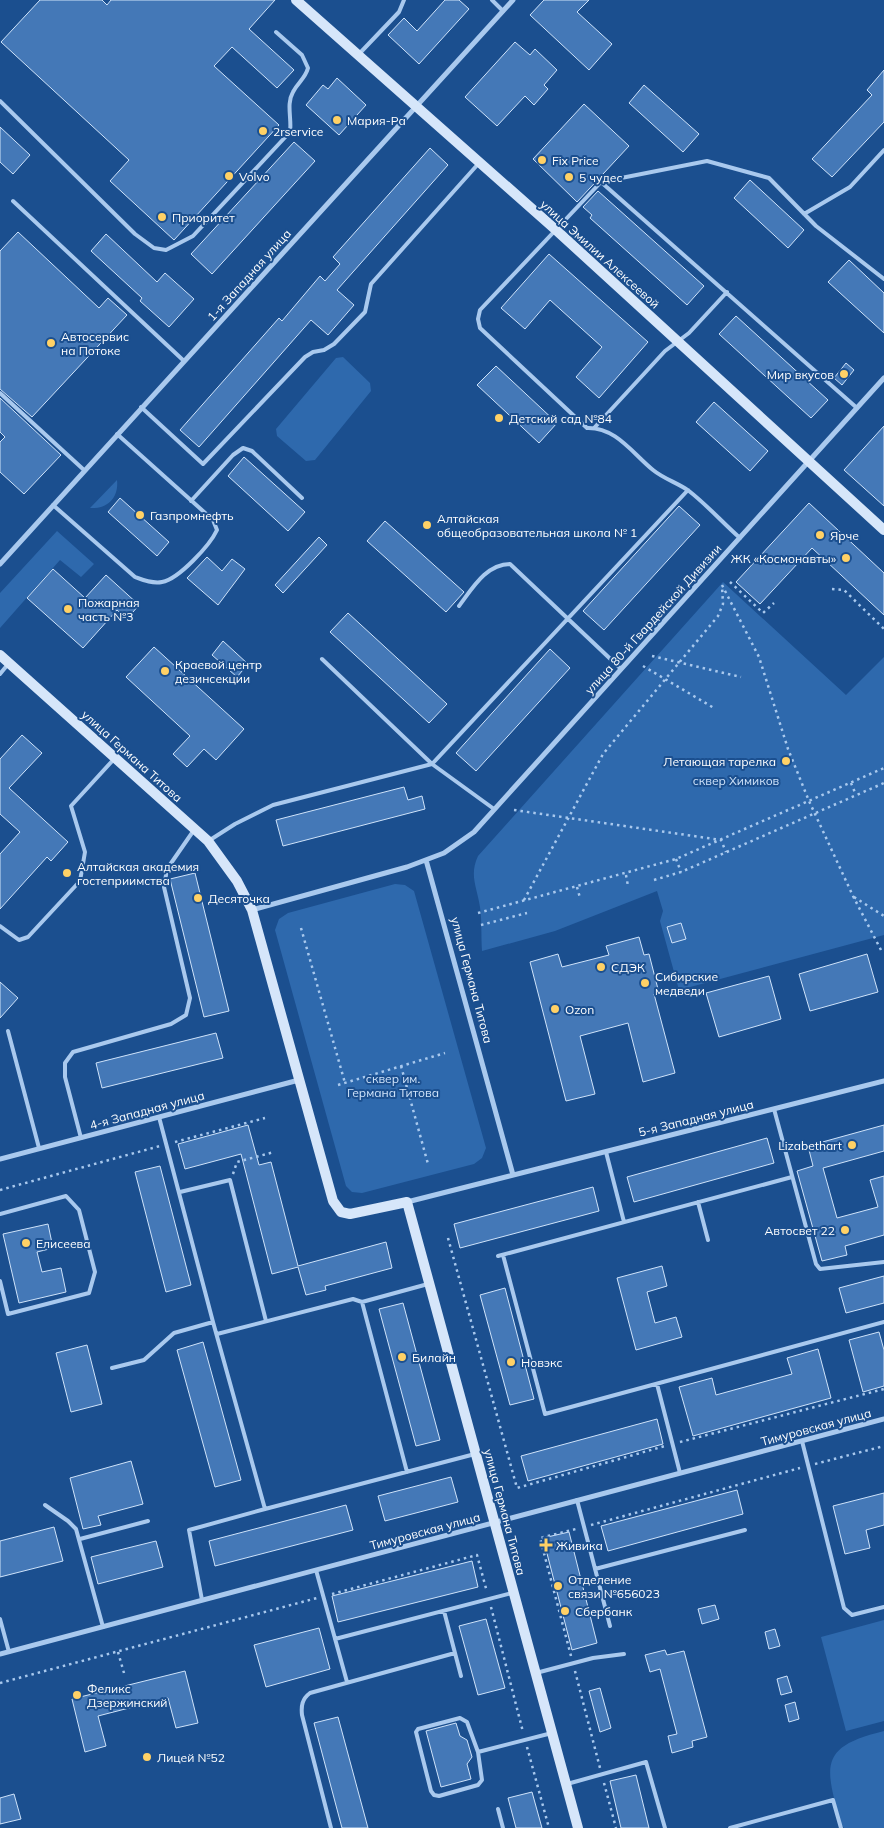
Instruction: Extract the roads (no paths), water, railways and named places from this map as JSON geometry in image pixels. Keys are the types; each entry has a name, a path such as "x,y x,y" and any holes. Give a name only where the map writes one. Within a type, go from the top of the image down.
{"street":[{"name":"улица Эмилии Алексеевой","path":"296,0 357,56 556,230 884,530"},
{"name":"1-я Западная улица","path":"0,564 513,0"},
{"name":"улица 80-й Гвардейской Дивизии","path":"426,860 458,846 474,832 884,378"},
{"name":"улица Германа Титова","path":"0,655 208,841 237,881 252,910 333,1201 341,1212 350,1214 407,1202 513,1175 426,860"},
{"path":"252,910 426,860"},
{"name":"4-я Западная улица","path":"0,1159 299,1080"},
{"name":"5-я Западная улица","path":"513,1175 884,1081"},
{"name":"улица Германа Титова","path":"407,1202 496,1522 578,1828"},
{"name":"Тимуровская улица","path":"0,1654 884,1420"}],"lane":[{"path":"357,56 399,12 404,0"},
{"path":"492,0 503,12"},
{"path":"0,101 135,234 154,248 166,250 193,236 290,132 292,120 289,107 292,92 306,77 308,68 302,55 276,32"},
{"path":"804,214 850,187 884,150"},
{"path":"740,538 688,490 673,484 653,471 618,437 595,427 587,428 480,328 478,319 480,310 602,182 707,161 769,178 816,226 884,279"},
{"path":"141,408 203,464 305,358 312,352 324,350 334,344 365,312 371,284 479,163"},
{"path":"602,182 857,408"},
{"path":"12,201 184,360"},
{"path":"595,427 665,351 678,341 727,292"},
{"path":"0,393 84,470"},
{"path":"52,505 135,577 149,582 162,582 176,576 213,540 217,530 213,520 117,434"},
{"path":"192,501 233,455 243,448 252,451 302,498"},
{"path":"208,841 235,824 273,805 432,764 688,490"},
{"path":"459,606 480,579 489,571 500,564 510,564 621,669"},
{"path":"322,659 432,764 494,809"},
{"path":"0,674 9,663"},
{"path":"0,926 19,940 28,937 80,881 85,852 71,806 116,758"},
{"path":"81,1138 65,1077 65,1063 73,1052 171,1024 186,1014 190,998 164,887 167,869 194,830"},
{"path":"8,1031 39,1148"},
{"path":"774,1109 813,1256 820,1269 884,1262"},
{"path":"160,1117 212,1322 217,1334 265,1510"},
{"path":"606,1152 624,1222"},
{"path":"792,1177 500,1255 545,1414 884,1322"},
{"path":"180,1192 230,1180 266,1321"},
{"path":"0,1214 66,1196 79,1210 95,1272 89,1293 8,1314 0,1281"},
{"path":"698,1202 708,1240"},
{"path":"217,1334 353,1300 362,1302 429,1284"},
{"path":"362,1302 407,1472"},
{"path":"112,1368 144,1360 174,1333 212,1322"},
{"path":"656,1384 680,1473"},
{"path":"802,1441 844,1608 852,1614 884,1607"},
{"path":"202,1600 189,1530 477,1454"},
{"path":"577,1500 610,1626"},
{"path":"45,1505 68,1520 80,1539 103,1627"},
{"path":"80,1539 148,1521"},
{"path":"595,1569 745,1530"},
{"path":"316,1570 348,1682"},
{"path":"335,1639 514,1592"},
{"path":"444,1611 461,1676"},
{"path":"0,1619 9,1652"},
{"path":"331,1828 301,1706 305,1697 310,1693 455,1653"},
{"path":"536,1673 593,1658 624,1654"},
{"path":"460,1718 467,1722 478,1752 482,1775 482,1780 478,1785 439,1796 434,1795 431,1791 416,1732 418,1729 460,1718"},
{"path":"478,1752 552,1733"},
{"path":"566,1784 646,1762 665,1828"},
{"path":"730,1828 833,1800 841,1828"},
{"path":"498,1809 503,1828"}],"place":[{"name":"Мария-Ра","path":"337,120"},
{"name":"2rservice","path":"263,131"},
{"name":"Fix Price","path":"542,160"},
{"name":"Volvo","path":"229,176"},
{"name":"5 чудес","path":"569,177"},
{"name":"Приоритет","path":"162,217"},
{"name":"Автосервис на Потоке","path":"51,343"},
{"name":"Мир вкусов","path":"844,374"},
{"name":"Детский сад №84","path":"499,418"},
{"name":"Газпромнефть","path":"140,515"},
{"name":"Алтайская общеобразовательная школа № 1","path":"427,525"},
{"name":"Ярче","path":"820,535"},
{"name":"ЖК «Космонавты»","path":"846,558"},
{"name":"Пожарная часть №3","path":"68,609"},
{"name":"Краевой центр дезинсекции","path":"165,671"},
{"name":"Летающая тарелка","path":"786,761"},
{"name":"Алтайская академия гостеприимства","path":"67,873"},
{"name":"Десяточка","path":"198,898"},
{"name":"СДЭК","path":"601,967"},
{"name":"Сибирские медведи","path":"645,983"},
{"name":"Ozon","path":"555,1009"},
{"name":"Lizabethart","path":"852,1145"},
{"name":"Автосвет 22","path":"845,1230"},
{"name":"Елисеева","path":"26,1243"},
{"name":"Билайн","path":"402,1357"},
{"name":"Новэкс","path":"511,1362"},
{"name":"Живика","path":"546,1545"},
{"name":"Отделение связи №656023","path":"558,1586"},
{"name":"Сбербанк","path":"565,1611"},
{"name":"Феликс Дзержинский","path":"77,1695"},
{"name":"Лицей №52","path":"147,1757"}],"park label":[{"name":"сквер Химиков","path":"736,780"},
{"name":"сквер им. Германа Титова","path":"393,1085"}]}
